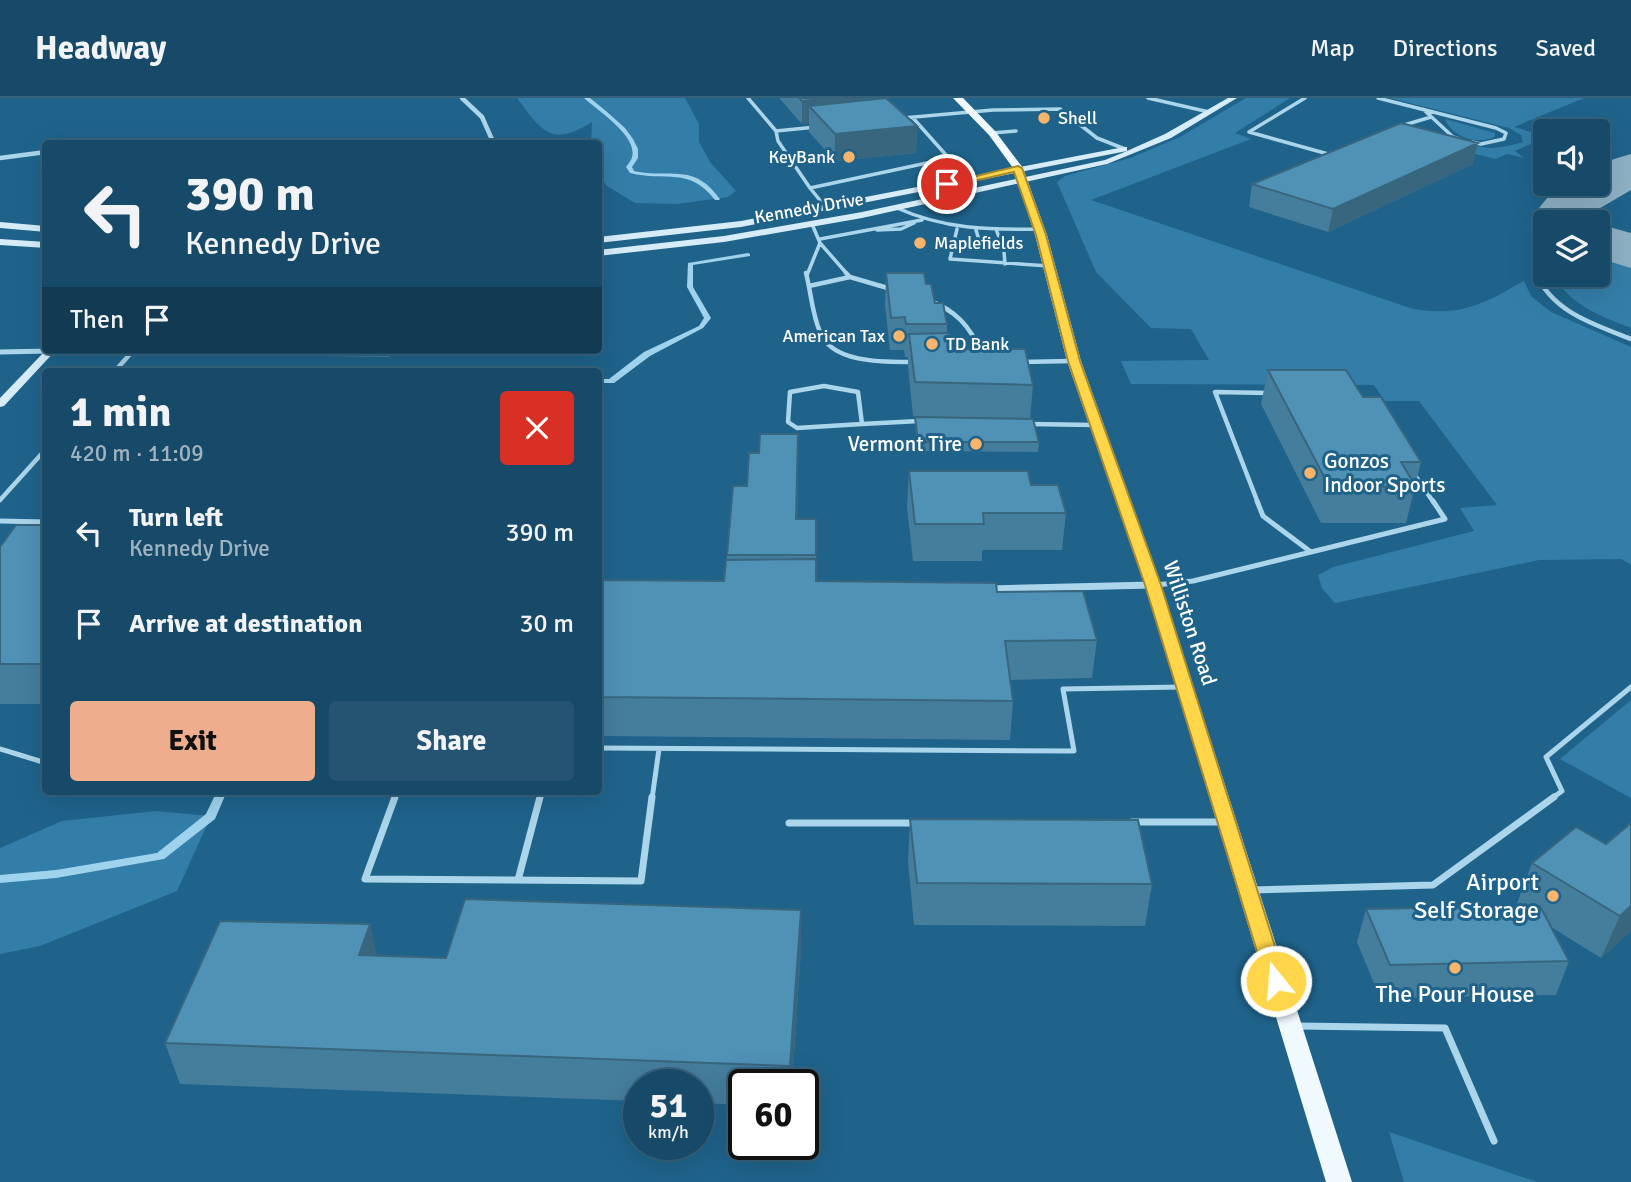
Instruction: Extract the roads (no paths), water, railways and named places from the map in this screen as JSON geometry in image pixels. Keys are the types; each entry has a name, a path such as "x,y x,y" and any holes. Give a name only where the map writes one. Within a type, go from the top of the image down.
{"main road":[{"name":"Williston Road","path":"958,98 992,132 1020,174 1039,229 1074,361 1153,585 1339,1182"},
{"path":"1020,174 1107,162 1146,146 1233,98"},
{"path":"1020,174 1146,146"},
{"name":"Kennedy Drive","path":"602,253 724,239 812,224 897,208 1020,174"},
{"name":"Kennedy Drive","path":"602,240 729,226 1020,174"},
{"path":"812,224 827,209"},
{"path":"0,225 42,229"},
{"path":"0,242 42,245"},
{"path":"0,404 47,354"}],"street":[{"path":"462,98 482,117 492,140"},
{"path":"0,158 42,153"},
{"path":"0,352 42,350"},
{"path":"985,589 1153,585"}],"lane":[{"path":"748,98 776,131 778,141 827,209"},
{"path":"1148,98 1209,112"},
{"path":"1305,98 1250,132 1328,153 1338,150"},
{"path":"1378,98 1423,109 1496,128 1506,133 1504,139 1498,142 1481,144 1466,141 1453,137 1423,109"},
{"path":"899,119 972,111 1060,109 1097,138 1125,149"},
{"path":"810,188 941,160 946,156 939,144 913,117"},
{"path":"1394,128 1431,117"},
{"path":"776,131 817,127"},
{"path":"992,132 1016,131"},
{"path":"897,208 922,220 957,229 1039,229"},
{"path":"820,241 877,230 884,225 902,221 922,220"},
{"path":"812,224 820,241 850,276"},
{"path":"957,229 950,259 1049,266"},
{"path":"996,229 1000,240"},
{"path":"976,230 979,240"},
{"path":"820,241 806,272 820,334 832,349 870,362 921,362"},
{"path":"982,252 982,262"},
{"path":"1004,252 1006,264"},
{"path":"809,286 850,276 898,291"},
{"path":"1540,287 1554,303 1631,339"},
{"path":"922,298 950,309 964,318 974,334 985,362"},
{"path":"118,368 130,354"},
{"path":"1009,362 1074,361"},
{"path":"862,426 858,392 848,387 798,389 790,393 788,422 797,428 862,426 920,421"},
{"path":"1280,393 1215,393 1263,516 1311,552"},
{"path":"1024,424 1097,425"},
{"path":"0,500 42,453"},
{"path":"1153,585 1193,581 1445,519 1413,473"},
{"path":"0,521 42,522"},
{"path":"602,748 1074,751 1063,689 1184,687"},
{"path":"1248,890 1433,885 1562,791 1546,757 1631,687"},
{"path":"0,749 42,761"},
{"path":"396,795 365,879 641,881 659,749"},
{"path":"518,880 541,795"},
{"path":"1118,822 1227,822"},
{"path":"789,823 926,823"},
{"path":"1290,1026 1445,1028 1494,1141"}],"waterway":[{"path":"587,98 614,120 630,139 635,149 635,158 629,167 632,172 689,177 708,188 717,199"},
{"path":"602,381 611,381 647,354 701,327 708,318 690,287 690,264 748,255"},
{"path":"0,879 56,874 160,856 211,816 220,795"}],"place":[{"name":"Shell","path":"1044,118"},
{"name":"KeyBank","path":"849,157"},
{"name":"Maplefields","path":"920,243"},
{"name":"American Tax","path":"899,336"},
{"name":"TD Bank","path":"932,344"},
{"name":"Vermont Tire","path":"976,444"},
{"name":"Gonzos Indoor Sports","path":"1310,473"},
{"name":"Airport Self Storage","path":"1553,896"},
{"name":"The Pour House","path":"1455,968"}]}
